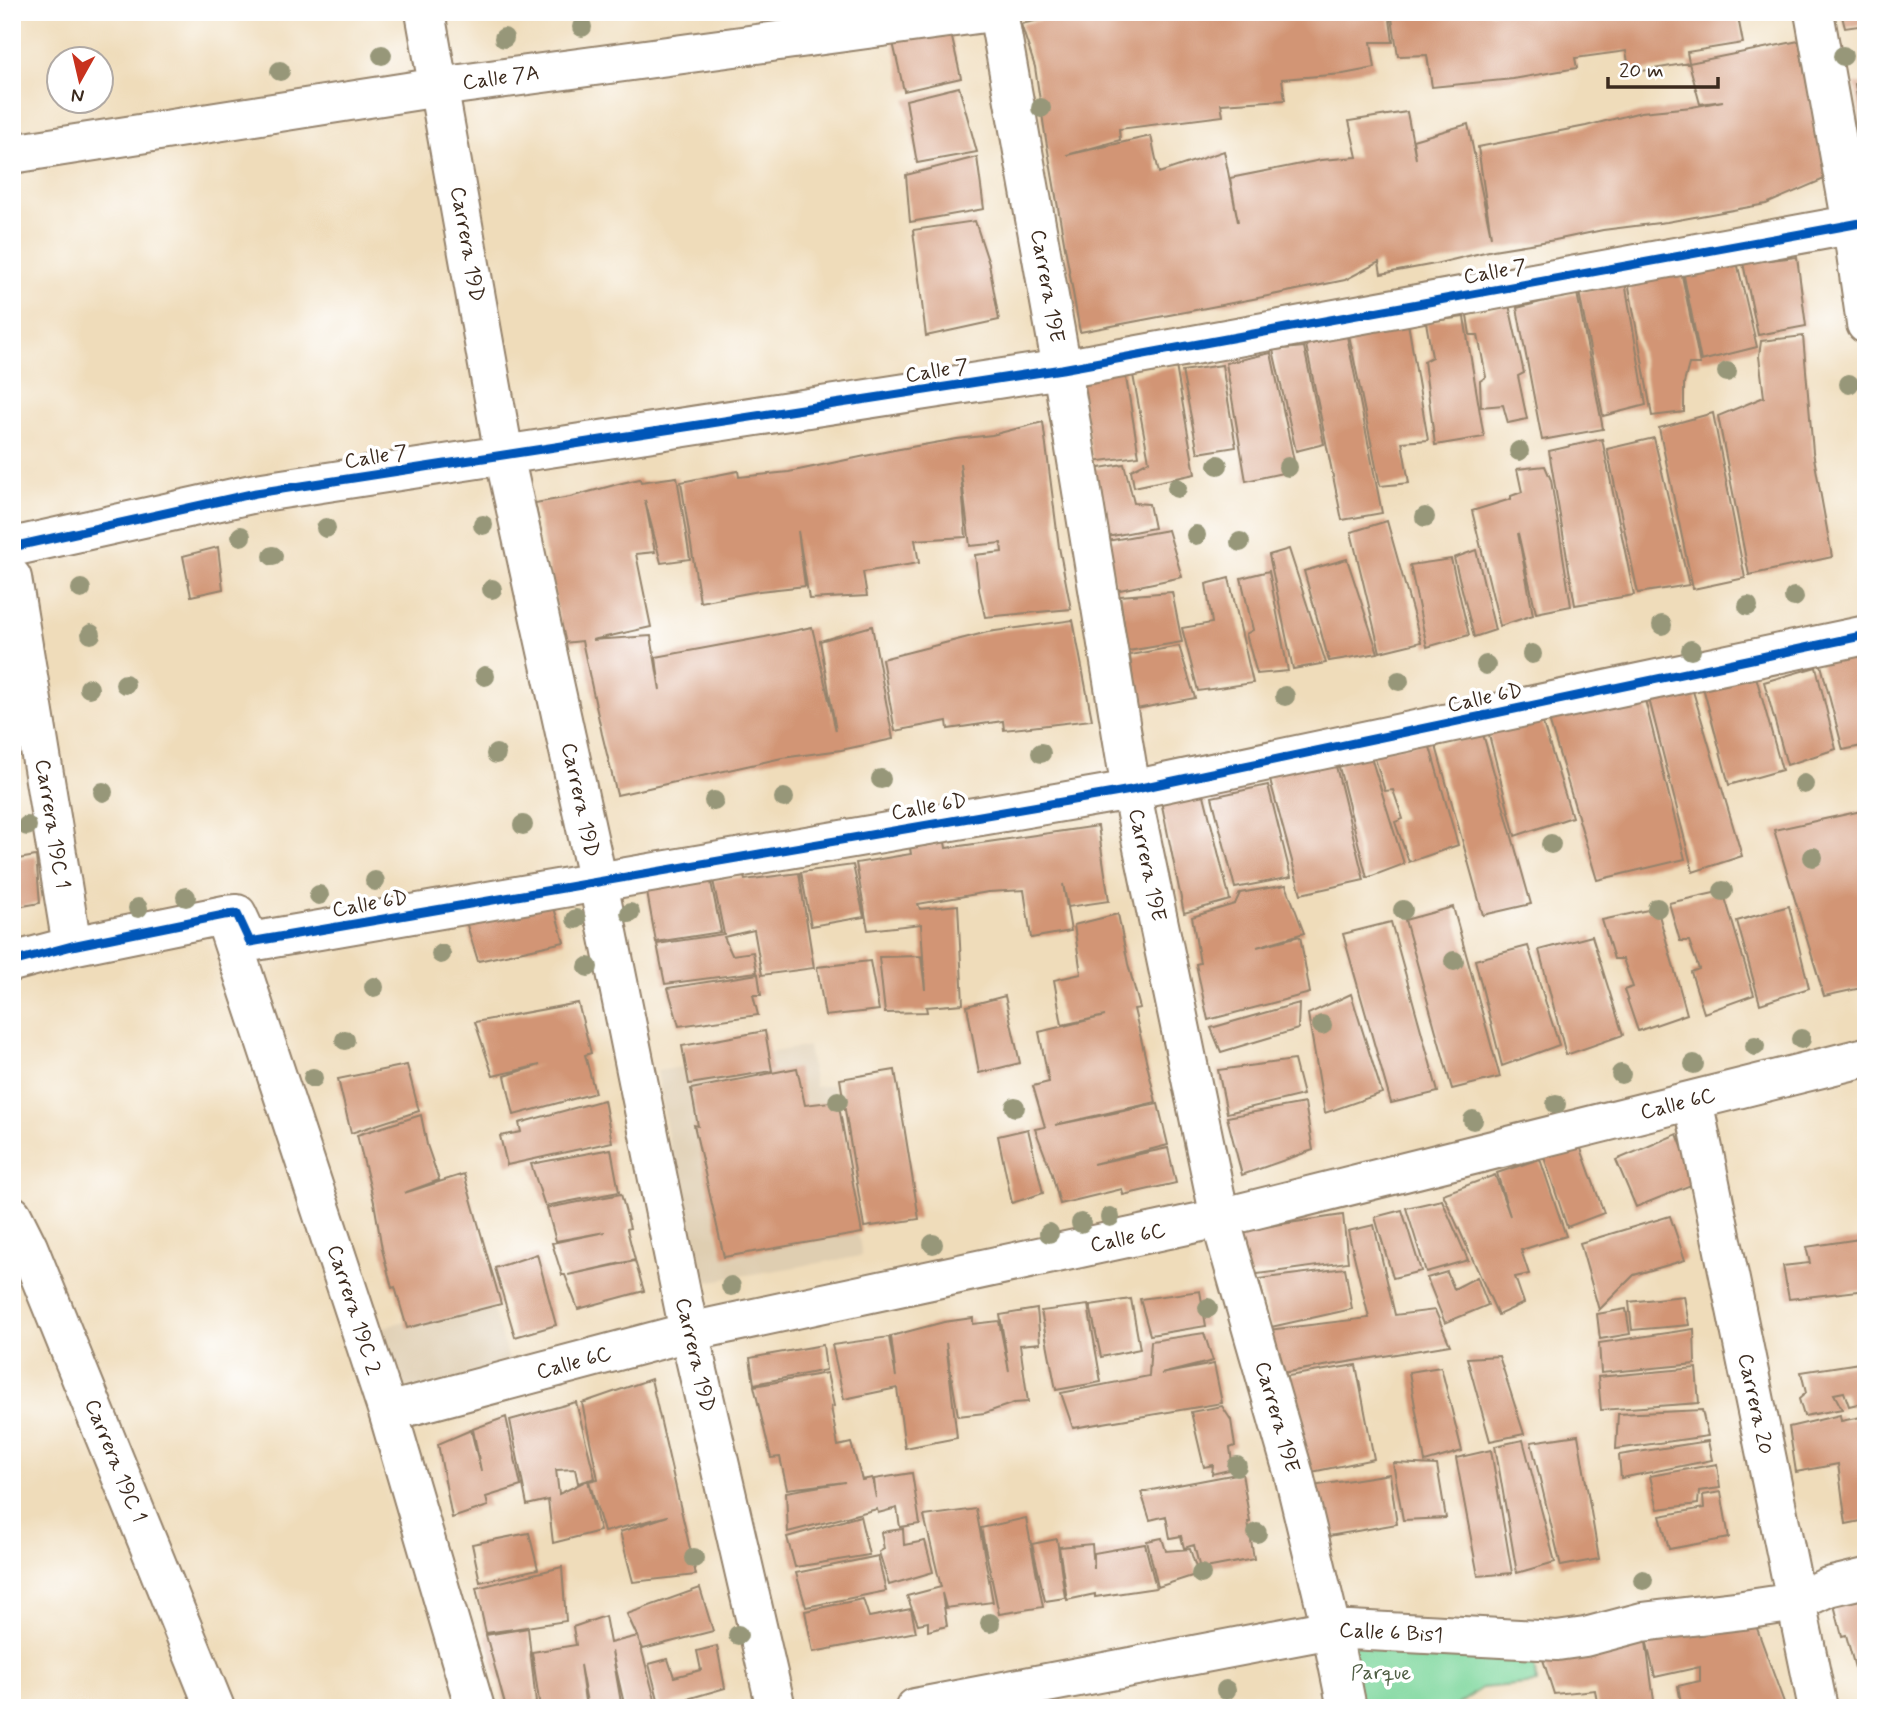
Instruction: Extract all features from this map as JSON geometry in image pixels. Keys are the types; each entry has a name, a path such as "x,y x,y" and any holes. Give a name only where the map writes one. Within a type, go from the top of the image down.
{"street":[{"name":"Carrera 19D","path":"425,12 504,455 598,883 689,1332 776,1708"},
{"name":"Calle 7A","path":"12,154 439,87 992,12"},
{"name":"Carrera 19E","path":"998,12 1062,369 1131,790 1220,1218 1294,1475 1347,1708"},
{"path":"1814,12 1859,224 1866,324"},
{"name":"Calle 7","path":"12,547 256,493 1062,369 1859,224"},
{"name":"Carrera 19C 1","path":"12,578 72,946"},
{"name":"Calle 6D","path":"224,915 237,914 250,942 598,883 1131,790 1866,635"},
{"path":"12,962 72,946 224,915"},
{"name":"Carrera 19C 2","path":"224,915 387,1412 475,1708"},
{"name":"Calle 6C","path":"387,1412 689,1332 1220,1218 1866,1057"},
{"name":"Carrera 20","path":"1693,1100 1818,1708"},
{"name":"Carrera 19C 1","path":"17,1238 215,1708"},
{"name":"Calle 6 Bis1","path":"915,1708 1331,1629 1557,1642 1650,1621 1796,1602 1828,1587 1866,1577"}],"shaded area":[{"path":"808,1046 815,1087 833,1085 862,1256 693,1284 657,1071"},
{"path":"488,1294 511,1366 404,1391 382,1328"}],"green space":[{"name":"Parque","path":"1352,1636 1533,1645 1536,1683 1482,1688 1453,1708 1354,1708"}],"building":[{"path":"1078,12 1389,12 1393,42 1371,42 1375,68 1343,74 1282,79 1285,100 1221,104 1223,116 1119,129 1120,140 1067,155 1151,136 1159,173 1224,151 1238,222 1230,178 1321,160 1357,157 1349,121 1407,112 1416,159 1413,140 1468,124 1491,237 1478,147 1586,126 1641,112 1723,101 1700,104 1689,63 1799,41 1829,177 1766,204 1493,250 1381,274 1379,262 1345,280 1080,332 1035,67 1021,24"},
{"path":"1391,12 1737,12 1743,43 1687,52 1689,63 1630,73 1626,51 1575,58 1577,68 1513,79 1432,87 1427,55 1398,56"},
{"path":"1841,12 1866,12 1866,25 1845,28"},
{"path":"950,29 961,78 904,91 892,38"},
{"path":"1866,82 1866,139 1864,140 1855,84"},
{"path":"959,87 977,152 917,163 906,100"},
{"path":"977,157 984,209 910,222 906,175"},
{"path":"975,221 989,264 999,320 926,336 913,230"},
{"path":"1797,257 1806,326 1758,335 1743,263"},
{"path":"1737,262 1757,347 1701,361 1683,271"},
{"path":"1681,271 1700,364 1689,364 1684,383 1684,412 1652,416 1628,281"},
{"path":"1625,282 1646,405 1603,416 1579,292"},
{"path":"1577,293 1603,429 1542,440 1517,308"},
{"path":"1509,305 1524,373 1518,376 1527,419 1508,423 1503,405 1481,407 1480,381 1486,377 1478,335 1470,335 1467,315"},
{"path":"1464,317 1484,437 1435,445 1424,361 1432,357 1426,322"},
{"path":"1408,323 1428,440 1402,442 1409,483 1380,486 1349,335"},
{"path":"1347,336 1382,513 1342,520 1306,345"},
{"path":"1803,336 1813,452 1832,557 1749,575 1718,416 1764,397 1759,356 1761,341"},
{"path":"1304,347 1324,444 1296,451 1273,350"},
{"path":"1271,353 1296,470 1246,481 1226,363"},
{"path":"1222,365 1236,447 1198,453 1182,371"},
{"path":"1124,366 1139,456 1093,462 1077,373"},
{"path":"1176,366 1195,474 1134,487 1131,470 1149,461 1133,375"},
{"path":"1713,413 1745,578 1693,589 1659,428"},
{"path":"1043,422 1059,547 1071,609 985,617 975,555 1002,552 1001,543 970,546 960,463 966,537 915,540 919,563 863,572 867,596 809,599 798,531 805,586 700,602 681,482 738,471 739,477 789,472 894,450 992,435"},
{"path":"1654,438 1689,585 1638,593 1607,449"},
{"path":"1602,439 1634,595 1575,605 1549,451"},
{"path":"1124,464 1134,503 1149,504 1154,528 1107,537 1093,469"},
{"path":"1545,466 1551,480 1571,606 1536,613 1518,533 1533,615 1500,626 1472,511 1511,499 1511,496 1522,492 1517,469"},
{"path":"677,477 690,559 661,563 645,500 655,552 636,554 651,627 592,640 651,636 660,690 656,657 812,627 836,731 820,641 872,626 893,739 782,758 617,795 582,641 564,643 535,503 640,479 641,482"},
{"path":"1387,521 1421,642 1380,652 1351,532"},
{"path":"1168,530 1182,577 1115,591 1107,541"},
{"path":"218,547 223,589 191,596 183,556"},
{"path":"1289,549 1326,663 1293,669 1269,555"},
{"path":"1476,550 1495,630 1474,637 1454,558"},
{"path":"1347,559 1378,653 1329,661 1304,571"},
{"path":"1451,559 1469,635 1427,647 1410,565"},
{"path":"1269,571 1288,671 1257,674 1246,634 1253,630 1241,578"},
{"path":"1229,578 1253,683 1198,691 1182,628 1212,623 1206,584"},
{"path":"1172,592 1182,642 1128,651 1120,596"},
{"path":"1073,620 1092,720 1004,730 1003,721 948,729 947,721 895,731 882,659 988,632"},
{"path":"1179,646 1195,698 1136,709 1130,655"},
{"path":"1866,648 1866,745 1843,750 1820,661"},
{"path":"1816,667 1836,749 1787,765 1764,682"},
{"path":"1755,673 1782,770 1729,785 1703,687"},
{"path":"1690,681 1742,856 1693,872 1647,691"},
{"path":"1643,692 1685,859 1597,880 1547,713"},
{"path":"1541,717 1572,817 1515,836 1488,731"},
{"path":"1483,734 1531,904 1483,915 1436,746"},
{"path":"1428,740 1458,845 1409,862 1395,822 1403,819 1393,790 1385,791 1373,752"},
{"path":"1370,754 1404,864 1367,878 1338,763"},
{"path":"1334,758 1364,880 1301,894 1268,773"},
{"path":"1201,783 1230,900 1184,913 1159,791"},
{"path":"1268,785 1291,877 1235,888 1212,797"},
{"path":"1866,810 1866,987 1824,996 1774,830"},
{"path":"1098,826 1109,901 1068,907 1063,884 1071,931 1031,938 1024,890 988,892 918,904 920,909 958,905 963,1004 926,1007 927,1012 885,1013 879,957 921,956 925,990 921,924 868,930 856,863 911,854 910,848 945,842 946,848"},
{"path":"36,856 40,903 12,908 12,860"},
{"path":"853,865 864,917 811,926 801,872"},
{"path":"709,872 721,932 656,942 646,887"},
{"path":"799,873 814,968 762,975 754,930 724,937 732,955 753,952 757,972 665,984 657,944 724,934 713,880 744,877 745,880"},
{"path":"1286,885 1304,933 1257,947 1300,936 1310,993 1208,1020 1196,964 1200,963 1192,917 1235,904 1240,893"},
{"path":"1723,891 1754,995 1704,1013 1691,972 1699,969 1689,941 1680,941 1669,903"},
{"path":"552,901 564,942 478,961 462,909"},
{"path":"1789,906 1809,988 1760,1004 1737,921"},
{"path":"1453,907 1500,1077 1452,1089 1405,920"},
{"path":"1657,908 1687,1014 1638,1031 1624,990 1633,987 1623,959 1614,959 1602,920"},
{"path":"1118,914 1140,1008 1134,1009 1156,1102 1055,1125 1158,1104 1168,1145 1093,1164 1168,1148 1176,1183 1123,1195 1122,1189 1060,1204 1035,1129 1045,1127 1033,1086 1049,1082 1039,1032 1105,1016 1062,1025 1054,980 1081,974 1074,925"},
{"path":"1391,922 1438,1092 1391,1103 1343,934"},
{"path":"1592,936 1623,1035 1566,1055 1539,950"},
{"path":"1528,946 1559,1045 1502,1066 1475,960"},
{"path":"870,961 879,1010 825,1016 817,967"},
{"path":"758,974 761,995 753,995 758,1015 679,1026 668,988"},
{"path":"1351,994 1382,1093 1325,1113 1308,1014"},
{"path":"1005,996 1020,1063 979,1073 967,1006"},
{"path":"578,1003 591,1053 585,1055 595,1093 514,1115 505,1076 540,1065 493,1076 475,1022"},
{"path":"1299,1003 1298,1029 1221,1052 1211,1028"},
{"path":"765,1031 772,1071 689,1084 682,1046"},
{"path":"1294,1060 1303,1095 1227,1113 1218,1070"},
{"path":"407,1065 419,1111 351,1133 338,1079"},
{"path":"797,1068 805,1105 838,1101 862,1233 724,1257 694,1125 698,1126 691,1089"},
{"path":"895,1070 919,1219 864,1227 840,1079"},
{"path":"604,1100 612,1142 507,1165 500,1136 521,1132 519,1123"},
{"path":"1305,1103 1313,1150 1242,1175 1227,1117"},
{"path":"421,1115 427,1145 439,1180 404,1193 464,1174 501,1304 407,1328 395,1287 392,1288 357,1135"},
{"path":"1028,1129 1043,1193 1012,1203 998,1136"},
{"path":"1677,1134 1696,1183 1636,1207 1616,1160"},
{"path":"1579,1143 1604,1213 1567,1227 1544,1157"},
{"path":"611,1149 619,1192 545,1206 531,1164"},
{"path":"1540,1159 1566,1236 1521,1250 1529,1274 1515,1277 1524,1303 1498,1315 1443,1194 1495,1175 1510,1216 1497,1173"},
{"path":"621,1194 635,1260 568,1275 635,1261 644,1291 578,1309 565,1275 562,1275 552,1243 605,1232 556,1241 547,1208"},
{"path":"1442,1200 1468,1260 1426,1272 1406,1208"},
{"path":"1402,1210 1421,1271 1393,1278 1375,1217"},
{"path":"1343,1215 1348,1262 1243,1276 1234,1231"},
{"path":"1670,1216 1685,1260 1634,1275 1599,1310 1580,1243"},
{"path":"1374,1225 1395,1315 1435,1310 1450,1345 1264,1376 1251,1332 1369,1318 1348,1231"},
{"path":"1866,1238 1866,1290 1789,1299 1783,1266 1810,1263 1806,1247"},
{"path":"537,1254 556,1325 515,1337 495,1268"},
{"path":"1345,1268 1352,1309 1271,1327 1259,1279"},
{"path":"1447,1272 1454,1289 1477,1277 1488,1305 1445,1323 1427,1278"},
{"path":"1200,1291 1206,1326 1150,1335 1140,1299"},
{"path":"1684,1296 1689,1325 1632,1330 1629,1302"},
{"path":"1131,1299 1140,1349 1101,1357 1090,1305"},
{"path":"1088,1305 1101,1382 1056,1390 1041,1311"},
{"path":"1037,1309 1040,1343 1020,1345 1028,1402 1014,1403 985,1413 958,1416 946,1343 957,1438 905,1448 897,1388 844,1399 832,1345 889,1337 896,1377 891,1336 944,1322 973,1318 973,1324 999,1321 1009,1371 1000,1315"},
{"path":"1626,1309 1630,1334 1600,1339 1597,1314"},
{"path":"1694,1329 1695,1364 1601,1373 1599,1343"},
{"path":"1204,1333 1213,1361 1161,1374 1214,1364 1222,1403 1073,1428 1061,1393 1149,1376 1151,1341"},
{"path":"823,1345 826,1370 754,1384 750,1358"},
{"path":"1499,1356 1524,1434 1490,1441 1467,1358"},
{"path":"1866,1362 1866,1402 1849,1406 1844,1392 1834,1394 1842,1409 1804,1416 1799,1399 1806,1393 1801,1372"},
{"path":"1356,1365 1374,1459 1307,1473 1282,1377"},
{"path":"1441,1367 1462,1451 1425,1462 1409,1372"},
{"path":"1696,1368 1699,1403 1601,1410 1598,1377"},
{"path":"827,1373 838,1446 851,1443 862,1480 872,1478 876,1498 874,1479 912,1473 920,1524 900,1527 897,1508 878,1513 877,1509 788,1532 786,1492 845,1482 787,1489 780,1457 771,1458 754,1386"},
{"path":"651,1379 696,1575 633,1582 620,1532 668,1516 604,1532 589,1481 598,1479 582,1403"},
{"path":"576,1402 595,1478 588,1480 600,1531 553,1543 548,1500 527,1505 510,1420","holes":["575,1469 578,1483 587,1481 559,1494 556,1470"]},
{"path":"1222,1406 1231,1420 1235,1446 1230,1448 1233,1469 1212,1474 1213,1465 1204,1467 1191,1412"},
{"path":"1702,1410 1708,1436 1616,1449 1618,1414"},
{"path":"1840,1415 1841,1421 1866,1416 1866,1520 1846,1524 1838,1464 1796,1472 1789,1427"},
{"path":"506,1417 521,1486 486,1497 488,1506 452,1518 438,1444 471,1430 481,1471 473,1429"},
{"path":"1578,1435 1599,1559 1561,1566 1531,1442"},
{"path":"1523,1440 1555,1562 1517,1573 1495,1446"},
{"path":"1708,1441 1712,1460 1621,1478 1619,1455"},
{"path":"1491,1450 1512,1573 1478,1576 1456,1458"},
{"path":"1393,1463 1437,1465 1446,1518 1403,1520"},
{"path":"1717,1464 1720,1488 1699,1491 1698,1504 1658,1509 1650,1476"},
{"path":"1242,1473 1254,1559 1200,1569 1194,1545 1184,1548 1181,1536 1170,1538 1166,1516 1150,1520 1141,1492"},
{"path":"1390,1474 1397,1524 1300,1541 1287,1490"},
{"path":"1721,1492 1729,1538 1669,1549 1660,1516 1704,1508 1703,1495"},
{"path":"976,1509 993,1602 946,1608 942,1593 947,1626 928,1631 928,1622 918,1624 907,1596 941,1587 924,1516"},
{"path":"860,1516 869,1555 795,1567 787,1537"},
{"path":"1026,1518 1043,1607 999,1614 981,1528"},
{"path":"903,1529 904,1545 925,1541 933,1572 889,1585 879,1552 884,1549 881,1532"},
{"path":"529,1533 538,1569 480,1582 472,1544"},
{"path":"1162,1538 1166,1551 1190,1549 1198,1574 1158,1587 1147,1541"},
{"path":"1057,1539 1065,1598 1045,1601 1032,1544"},
{"path":"1092,1544 1094,1569 1094,1553 1145,1544 1156,1588 1095,1597 1095,1594 1067,1600 1059,1547"},
{"path":"878,1556 886,1591 806,1607 796,1573"},
{"path":"562,1567 566,1621 486,1633 476,1588"},
{"path":"1866,1586 1866,1685 1860,1686 1846,1635 1842,1636 1831,1593"},
{"path":"700,1588 713,1631 643,1649 627,1614"},
{"path":"863,1599 869,1617 911,1609 916,1632 813,1652 805,1611"},
{"path":"1751,1612 1786,1708 1682,1708 1678,1686 1700,1681 1700,1667 1655,1677 1645,1635 1655,1708 1598,1708 1595,1690 1554,1694 1538,1644"},
{"path":"605,1616 610,1643 638,1636 657,1707 625,1708 612,1651 622,1708 588,1708 580,1665 586,1708 540,1708 532,1652 576,1645 573,1627"},
{"path":"528,1628 536,1703 506,1708 486,1635"},
{"path":"717,1646 725,1688 660,1707 649,1664 668,1659 674,1677 701,1670 697,1651"}],"cycle path":[{"path":"12,547 256,493 1062,369 1866,222"},
{"path":"12,962 72,946 224,915 237,914 250,942 1131,790 1866,635"}]}
